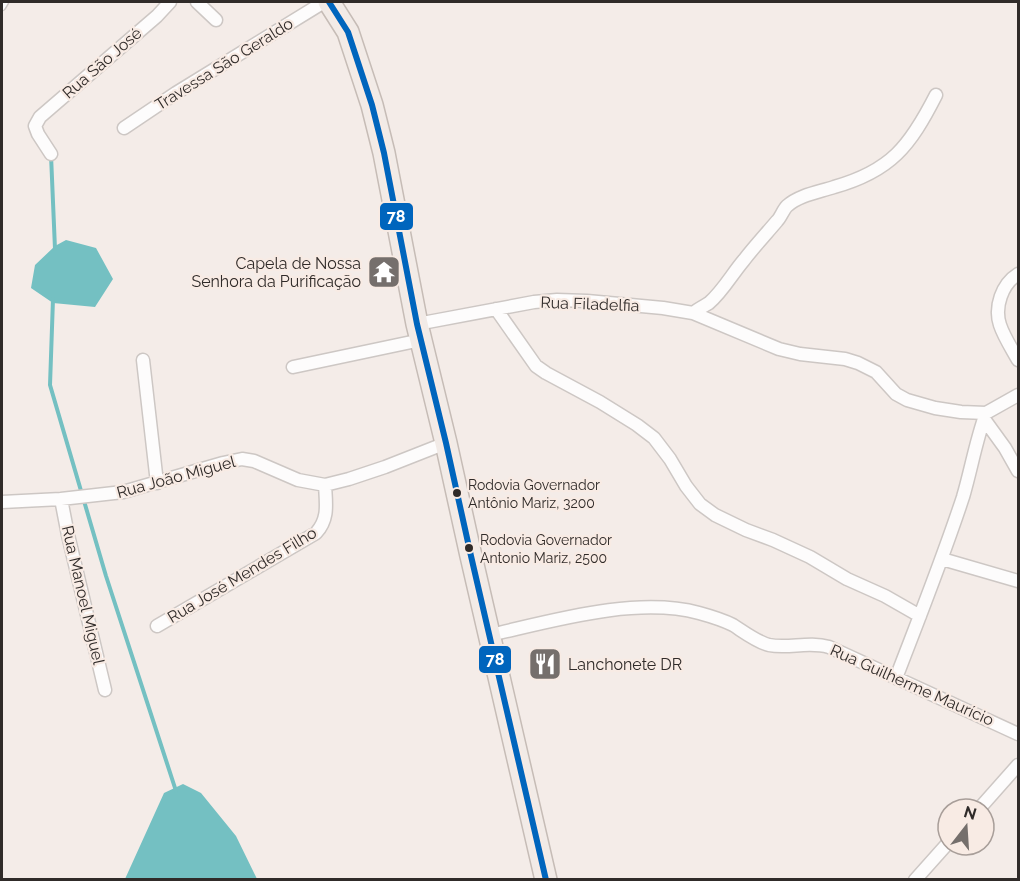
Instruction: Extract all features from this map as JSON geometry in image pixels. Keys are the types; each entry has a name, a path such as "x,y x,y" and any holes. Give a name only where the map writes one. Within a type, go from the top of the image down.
{"highway":[{"path":"329,2 348,32 372,105 384,153 419,332 546,879"}],"street":[{"name":"Rua São José","path":"51,154 35,126 39,117 157,16 170,2"},
{"path":"197,2 216,20"},
{"name":"Travessa São Geraldo","path":"124,128 176,93 324,2"},
{"path":"693,313 720,291 787,206 810,193 859,179 895,157 919,127 936,95"},
{"path":"1018,274 1012,278 1001,294 999,313 999,324 1018,360"},
{"name":"Rua Filadelfia","path":"293,368 495,309 557,300 626,304 693,313 779,349 845,359 876,372 896,394 907,400 935,408 985,416"},
{"path":"495,309 536,366 600,402 654,438 700,504 715,515 810,557 847,579 885,596 920,616"},
{"path":"143,360 157,483"},
{"path":"896,678 942,559 985,416 1018,395"},
{"path":"985,416 1018,471"},
{"name":"Rua João Miguel","path":"2,502 62,499 123,492 242,459 254,461 298,480 325,485 385,467 446,443"},
{"name":"Rua José Mendes Filho","path":"157,626 316,533 325,519 325,485"},
{"name":"Rua Manoel Miguel","path":"62,499 68,535 105,690"},
{"path":"942,559 1018,581"},
{"name":"Rua Guilherme Maurício","path":"490,635 601,612 646,607 682,609 730,623 772,646 818,644 829,647 1018,734"},
{"path":"990,797 1018,765"},
{"path":"915,879 936,856"}],"lane":[{"path":"2,7 5,2"}],"water":[{"path":"66,240 96,248 113,279 95,307 53,303 31,288 35,265 55,246"},
{"path":"183,784 201,793 236,836 257,879 125,879 164,793"}],"waterway":[{"path":"51,155 55,249"},
{"path":"53,299 50,385 106,576 176,791"}],"transit line":[{"name":"78","path":"329,2 348,32 372,105 384,153 417,324 546,880"}],"place":[{"name":"Capela de Nossa Senhora da Purificação","path":"384,272"},
{"name":"Rodovia Governador Antônio Mariz, 3200","path":"457,493"},
{"name":"Rodovia Governador Antonio Mariz, 2500","path":"469,548"},
{"name":"Lanchonete DR","path":"545,664"}]}
